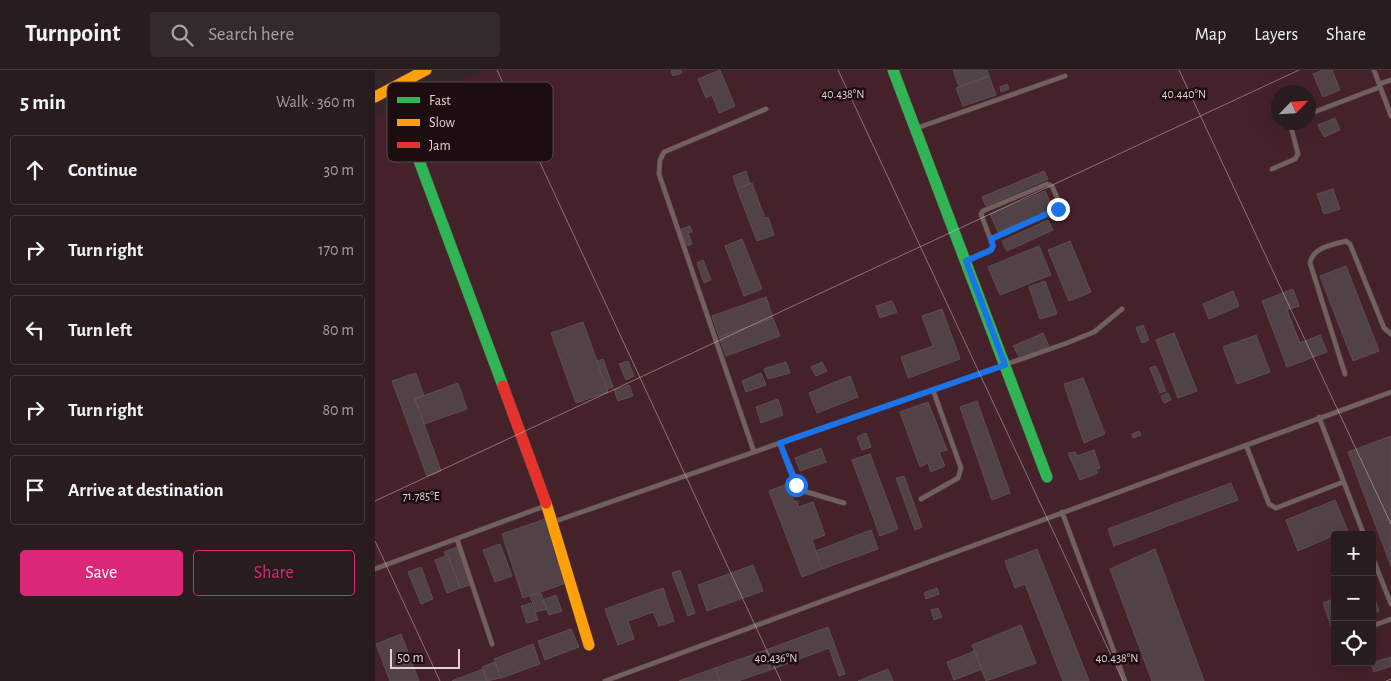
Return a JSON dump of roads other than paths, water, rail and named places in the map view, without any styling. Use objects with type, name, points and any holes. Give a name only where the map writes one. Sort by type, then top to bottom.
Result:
[{"type":"street","points":[[403,82],[426,70]]},
{"type":"street","points":[[893,70],[1047,477]]},
{"type":"street","points":[[375,97],[387,91]]},
{"type":"street","points":[[420,162],[547,505],[589,645]]},
{"type":"lane","points":[[1374,70],[1391,116]]},
{"type":"lane","points":[[916,129],[1065,76]]},
{"type":"lane","points":[[1316,111],[1391,80]]},
{"type":"lane","points":[[754,452],[659,174],[660,160],[664,152],[766,109]]},
{"type":"lane","points":[[1272,169],[1295,159],[1298,154],[1292,130]]},
{"type":"lane","points":[[966,261],[991,250],[993,246],[981,214],[983,211],[1047,184],[1052,186],[1060,204],[1058,209],[991,239]]},
{"type":"lane","points":[[1345,374],[1311,263],[1311,256],[1319,249],[1346,241],[1350,244],[1384,328],[1391,334]]},
{"type":"lane","points":[[552,522],[1005,365],[1094,332],[1122,309]]},
{"type":"lane","points":[[921,499],[958,478],[961,468],[933,390]]},
{"type":"lane","points":[[606,681],[1391,392]]},
{"type":"lane","points":[[1319,417],[1362,531]]},
{"type":"lane","points":[[780,443],[800,490],[844,503]]},
{"type":"lane","points":[[1246,445],[1269,504],[1276,508],[1343,482]]},
{"type":"lane","points":[[375,569],[547,505]]},
{"type":"lane","points":[[1062,512],[1125,681]]},
{"type":"lane","points":[[457,539],[492,644]]},
{"type":"lane","points":[[1376,566],[1391,604]]},
{"type":"lane","points":[[1376,625],[1391,619]]}]
